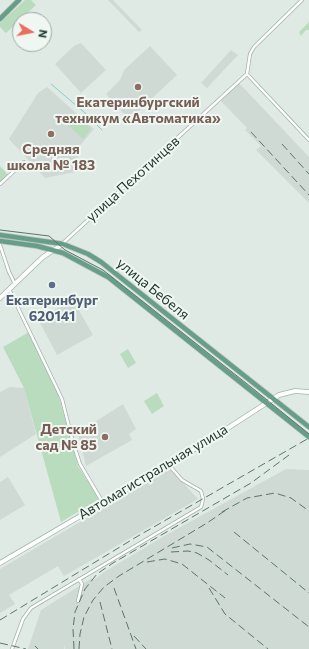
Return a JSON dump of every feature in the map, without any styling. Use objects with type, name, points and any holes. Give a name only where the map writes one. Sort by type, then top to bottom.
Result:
[{"type":"main road","points":[[0,19],[19,0]]},
{"type":"main road","name":"улица Бебеля","points":[[0,235],[62,244],[88,254],[101,262],[309,427]]},
{"type":"main road","name":"улица Бебеля","points":[[0,241],[52,250],[73,257],[108,277],[309,437]]},
{"type":"main road","name":"улица Пехотинцев","points":[[0,298],[52,250],[62,244]]},
{"type":"main road","name":"Автомагистральная улица","points":[[0,563],[168,464],[274,398],[284,393],[295,391],[309,392]]},
{"type":"street","points":[[302,0],[254,47],[250,54],[247,74],[309,140]]},
{"type":"street","name":"улица Пехотинцев","points":[[62,244],[247,74]]},
{"type":"street","points":[[0,184],[24,162]]},
{"type":"street","points":[[0,245],[8,272],[15,284]]},
{"type":"street","points":[[9,289],[62,399],[80,464],[102,503]]},
{"type":"street","points":[[12,649],[21,624],[28,611],[201,507],[203,497],[201,490],[182,480],[168,464]]},
{"type":"street","points":[[78,601],[82,584],[79,579]]},
{"type":"shaded area","points":[[108,0],[113,0],[142,30],[139,32]]},
{"type":"shaded area","points":[[81,43],[106,70],[81,93],[55,64],[74,46]]},
{"type":"shaded area","name":"Екатеринбургский техникум «Автоматика»","points":[[150,46],[177,75],[133,116],[125,115],[106,94],[120,80],[124,70]]},
{"type":"shaded area","points":[[231,50],[238,55],[207,88],[201,83]]},
{"type":"shaded area","points":[[239,83],[309,157],[309,203],[256,150],[261,146],[245,130],[247,128],[221,101]]},
{"type":"shaded area","name":"Средняя школа № 183","points":[[47,87],[94,129],[77,149],[80,171],[45,178],[9,139],[38,93]]},
{"type":"shaded area","points":[[73,300],[93,335],[57,355],[38,319]]},
{"type":"shaded area","points":[[10,387],[24,388],[36,434],[0,457],[0,392]]},
{"type":"shaded area","name":"Детский сад № 85","points":[[123,404],[136,429],[129,434],[132,440],[86,466],[78,433]]},
{"type":"shaded area","points":[[170,469],[198,499],[64,576],[58,566],[9,595],[15,604],[0,613],[0,569]]},
{"type":"shaded area","points":[[286,469],[309,470],[309,649],[65,649],[64,645],[64,649],[28,649],[41,610],[92,578],[94,580],[104,572],[166,535]]},
{"type":"shaded area","points":[[8,477],[25,505],[0,520],[0,482]]},
{"type":"green space","points":[[25,0],[31,0],[36,5],[28,12],[12,12],[12,27],[6,33],[0,27],[0,23]]},
{"type":"green space","points":[[309,22],[309,30],[306,30],[301,36],[299,32]]},
{"type":"green space","points":[[75,114],[91,129],[83,139],[67,124]]},
{"type":"green space","points":[[0,166],[8,175],[0,183]]},
{"type":"green space","points":[[29,332],[57,390],[78,466],[99,499],[61,522],[24,388],[3,347]]},
{"type":"green space","points":[[128,349],[136,363],[128,368],[120,354]]},
{"type":"green space","points":[[157,393],[164,406],[152,414],[144,401]]},
{"type":"waterway","points":[[51,84],[84,112],[102,130]]},
{"type":"tram line","points":[[0,230],[49,236],[65,250],[103,270],[309,434]]},
{"type":"railway","points":[[251,132],[309,195]]},
{"type":"railway","points":[[282,144],[309,174]]},
{"type":"railway","points":[[0,620],[138,536],[309,438]]},
{"type":"railway","points":[[74,649],[73,629],[75,612],[85,589],[97,574],[113,563],[251,483],[289,455]]},
{"type":"railway","points":[[222,512],[247,498],[275,493],[291,498],[309,511]]},
{"type":"railway","points":[[79,649],[80,634],[84,617],[93,600],[104,587],[119,576],[226,510]]},
{"type":"railway","points":[[234,532],[309,593]]},
{"type":"railway","points":[[172,548],[190,544],[207,547],[309,627]]},
{"type":"railway","points":[[171,552],[188,551],[197,553],[209,560],[228,575]]},
{"type":"railway","points":[[147,562],[165,559],[182,564],[225,598]]},
{"type":"railway","points":[[114,588],[136,649]]},
{"type":"railway","points":[[209,588],[225,614],[268,649]]},
{"type":"railway","points":[[100,602],[112,649]]},
{"type":"railway","points":[[134,636],[146,649]]},
{"type":"railway","points":[[0,643],[26,649]]},
{"type":"railway","points":[[35,646],[38,649]]},
{"type":"place","name":"Екатеринбургский техникум «Автоматика»","points":[[138,87]]},
{"type":"place","name":"Средняя школа № 183","points":[[51,134]]},
{"type":"place","name":"Екатеринбург 620141","points":[[52,285]]},
{"type":"place","name":"Детский сад № 85","points":[[105,437]]}]
